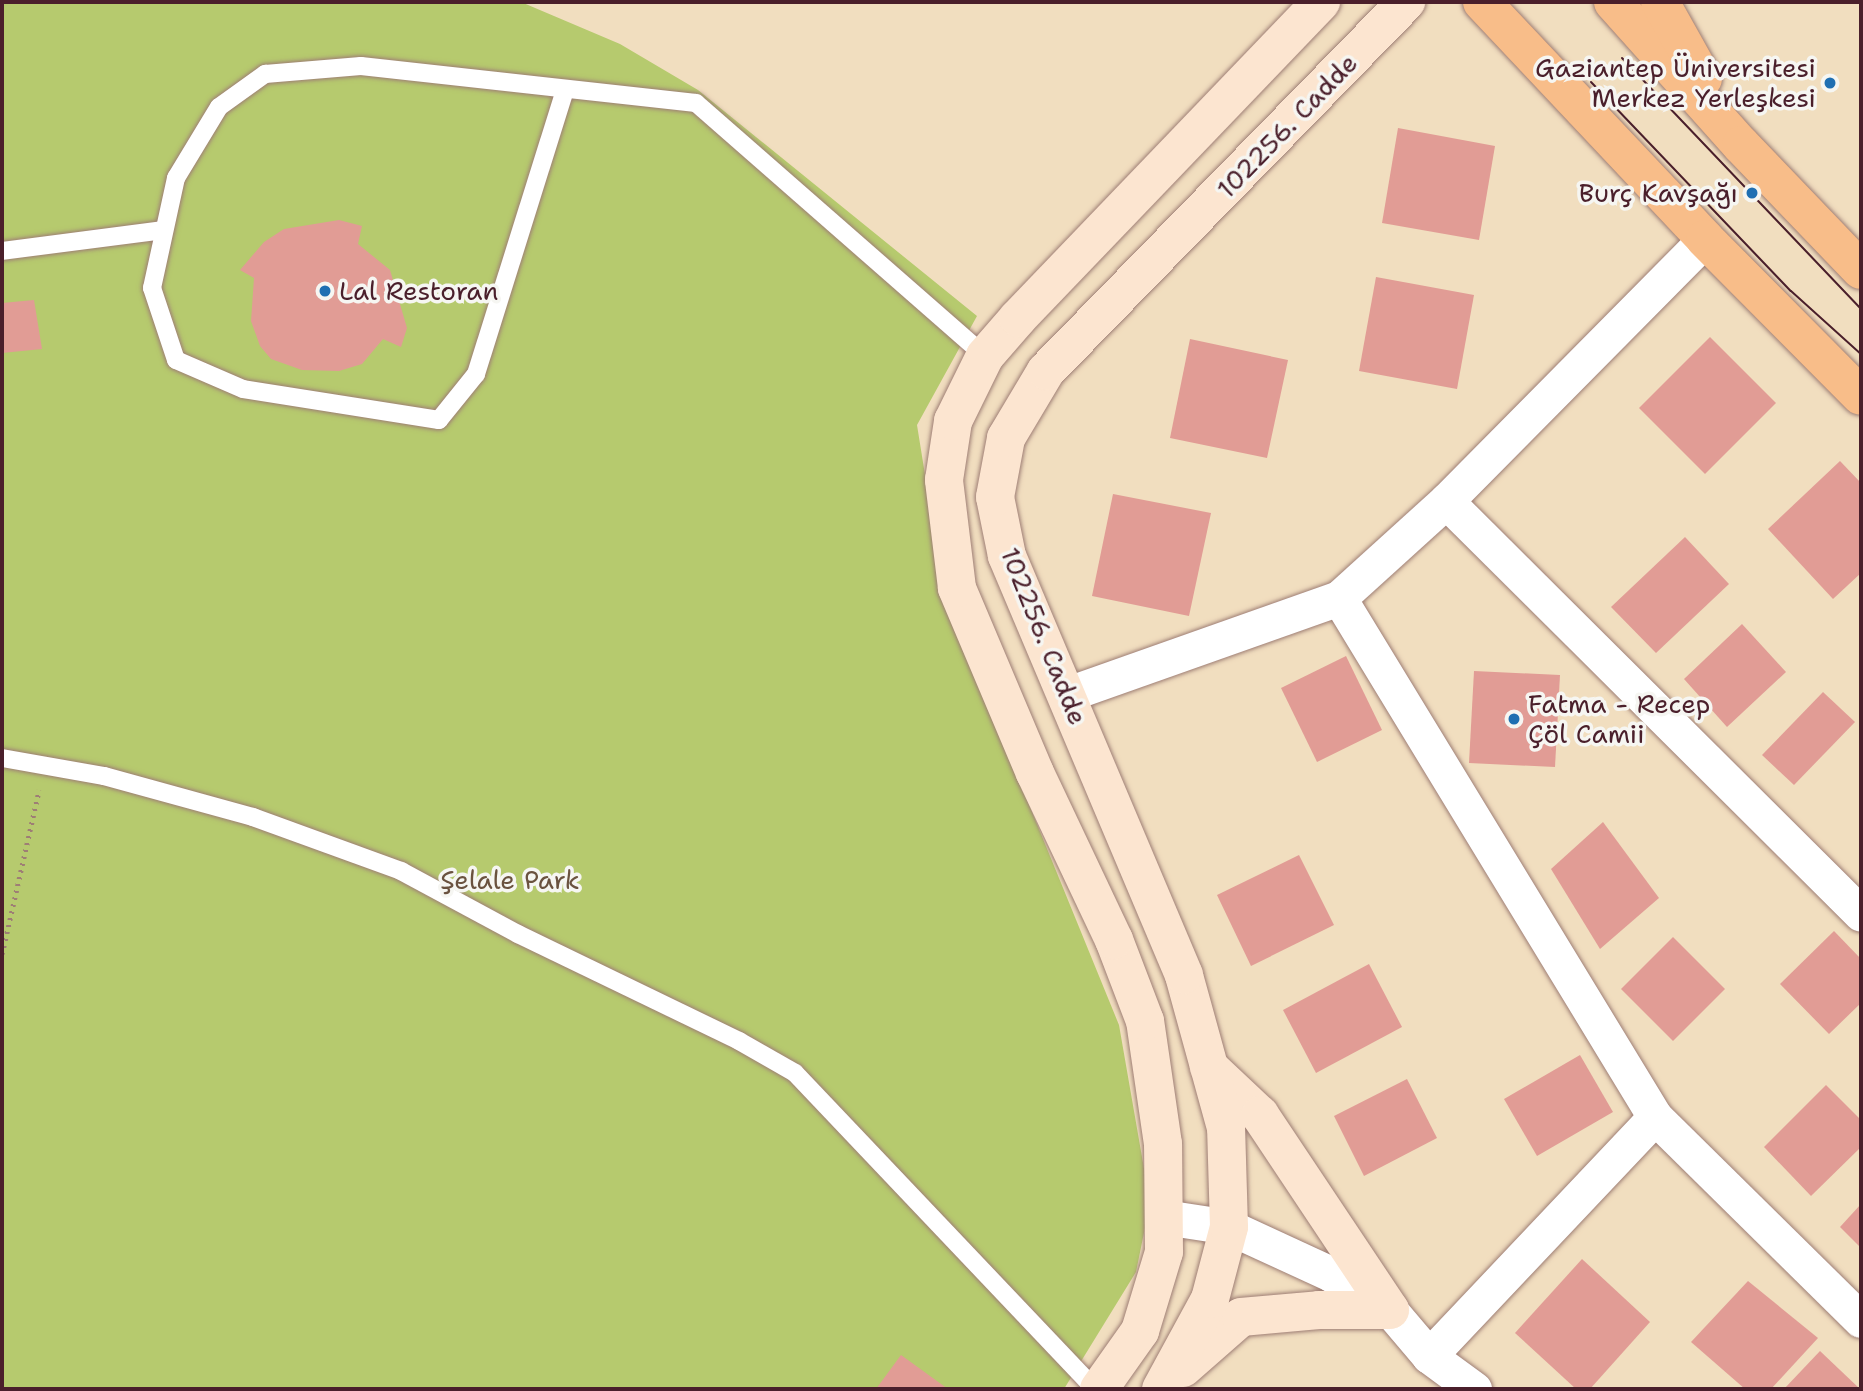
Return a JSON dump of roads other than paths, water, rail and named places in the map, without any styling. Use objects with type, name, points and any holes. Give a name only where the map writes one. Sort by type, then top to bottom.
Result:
[{"type":"main road","points":[[1482,2],[1705,239],[1861,396]]},
{"type":"main road","points":[[1613,2],[1741,145],[1861,270]]},
{"type":"main road","points":[[1660,2],[1741,145]]},
{"type":"street","points":[[1097,1389],[1140,1331],[1164,1252],[1163,1144],[1145,1021],[1114,940],[1035,773],[957,588],[944,480],[953,421],[985,356],[1321,2]]},
{"type":"street","name":"102256. Cadde","points":[[1162,1388],[1210,1299],[1229,1227],[1226,1128],[1184,975],[1068,694],[1007,556],[995,497],[1006,438],[1046,371],[1406,2]]},
{"type":"street","points":[[1068,694],[1339,598],[1446,501],[1705,239]]},
{"type":"street","points":[[1446,501],[1861,914]]},
{"type":"street","points":[[1339,598],[1655,1117],[1861,1320]]},
{"type":"street","points":[[1209,1067],[1260,1115],[1390,1310],[1429,1356],[1474,1389]]},
{"type":"street","points":[[1429,1356],[1655,1117]]},
{"type":"street","points":[[1164,1217],[1229,1227],[1331,1274],[1390,1310]]},
{"type":"street","points":[[1162,1388],[1241,1317],[1320,1310],[1390,1310]]},
{"type":"lane","points":[[565,90],[477,374],[439,420],[243,389],[176,360],[152,288],[176,178],[219,107],[265,74],[361,66],[695,103],[985,356]]},
{"type":"lane","points":[[2,251],[163,230]]},
{"type":"lane","points":[[2,758],[44,765],[253,817],[401,871],[795,1073],[1097,1389]]},
{"type":"tram line","points":[[1622,58],[1861,309]]},
{"type":"tram line","points":[[1591,82],[1791,291],[1861,354]]},
{"type":"place","name":"Gaziantep Üniversitesi Merkez Yerleşkesi","points":[[1830,83]]},
{"type":"place","name":"Burç Kavşağı","points":[[1752,193]]},
{"type":"place","name":"Lal Restoran","points":[[325,291]]},
{"type":"place","name":"Fatma - Recep Çöl Camii","points":[[1514,719]]},
{"type":"park label","name":"Şelale Park","points":[[510,880]]}]
